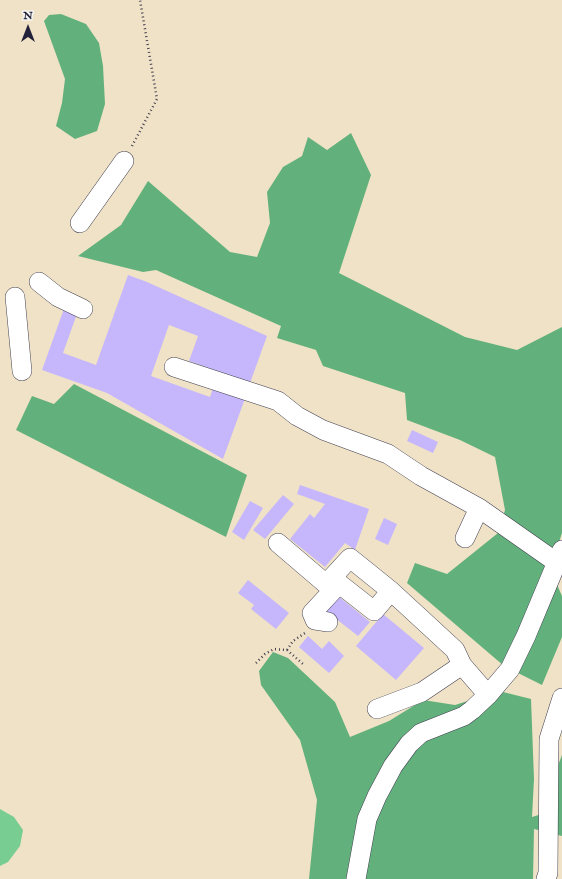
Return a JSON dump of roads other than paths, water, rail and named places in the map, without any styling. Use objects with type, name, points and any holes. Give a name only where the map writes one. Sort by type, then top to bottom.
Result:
[{"type":"street","points":[[80,223],[124,161]]},
{"type":"street","points":[[38,282],[58,297],[83,309]]},
{"type":"street","points":[[15,297],[22,371]]},
{"type":"street","points":[[174,367],[278,401],[297,416],[323,430],[388,454],[421,476],[479,508],[559,556],[540,603],[510,669],[488,695],[464,716],[421,733],[409,744],[383,784],[367,819],[356,879]]},
{"type":"street","points":[[465,538],[479,508]]},
{"type":"street","points":[[278,543],[326,584],[335,581]]},
{"type":"street","points":[[321,621],[312,613],[350,558],[392,591],[456,650],[462,665],[488,695]]},
{"type":"street","points":[[335,581],[374,612],[392,591]]},
{"type":"street","points":[[377,709],[422,692],[462,665]]},
{"type":"street","points":[[546,879],[548,873],[549,739],[562,698]]}]
